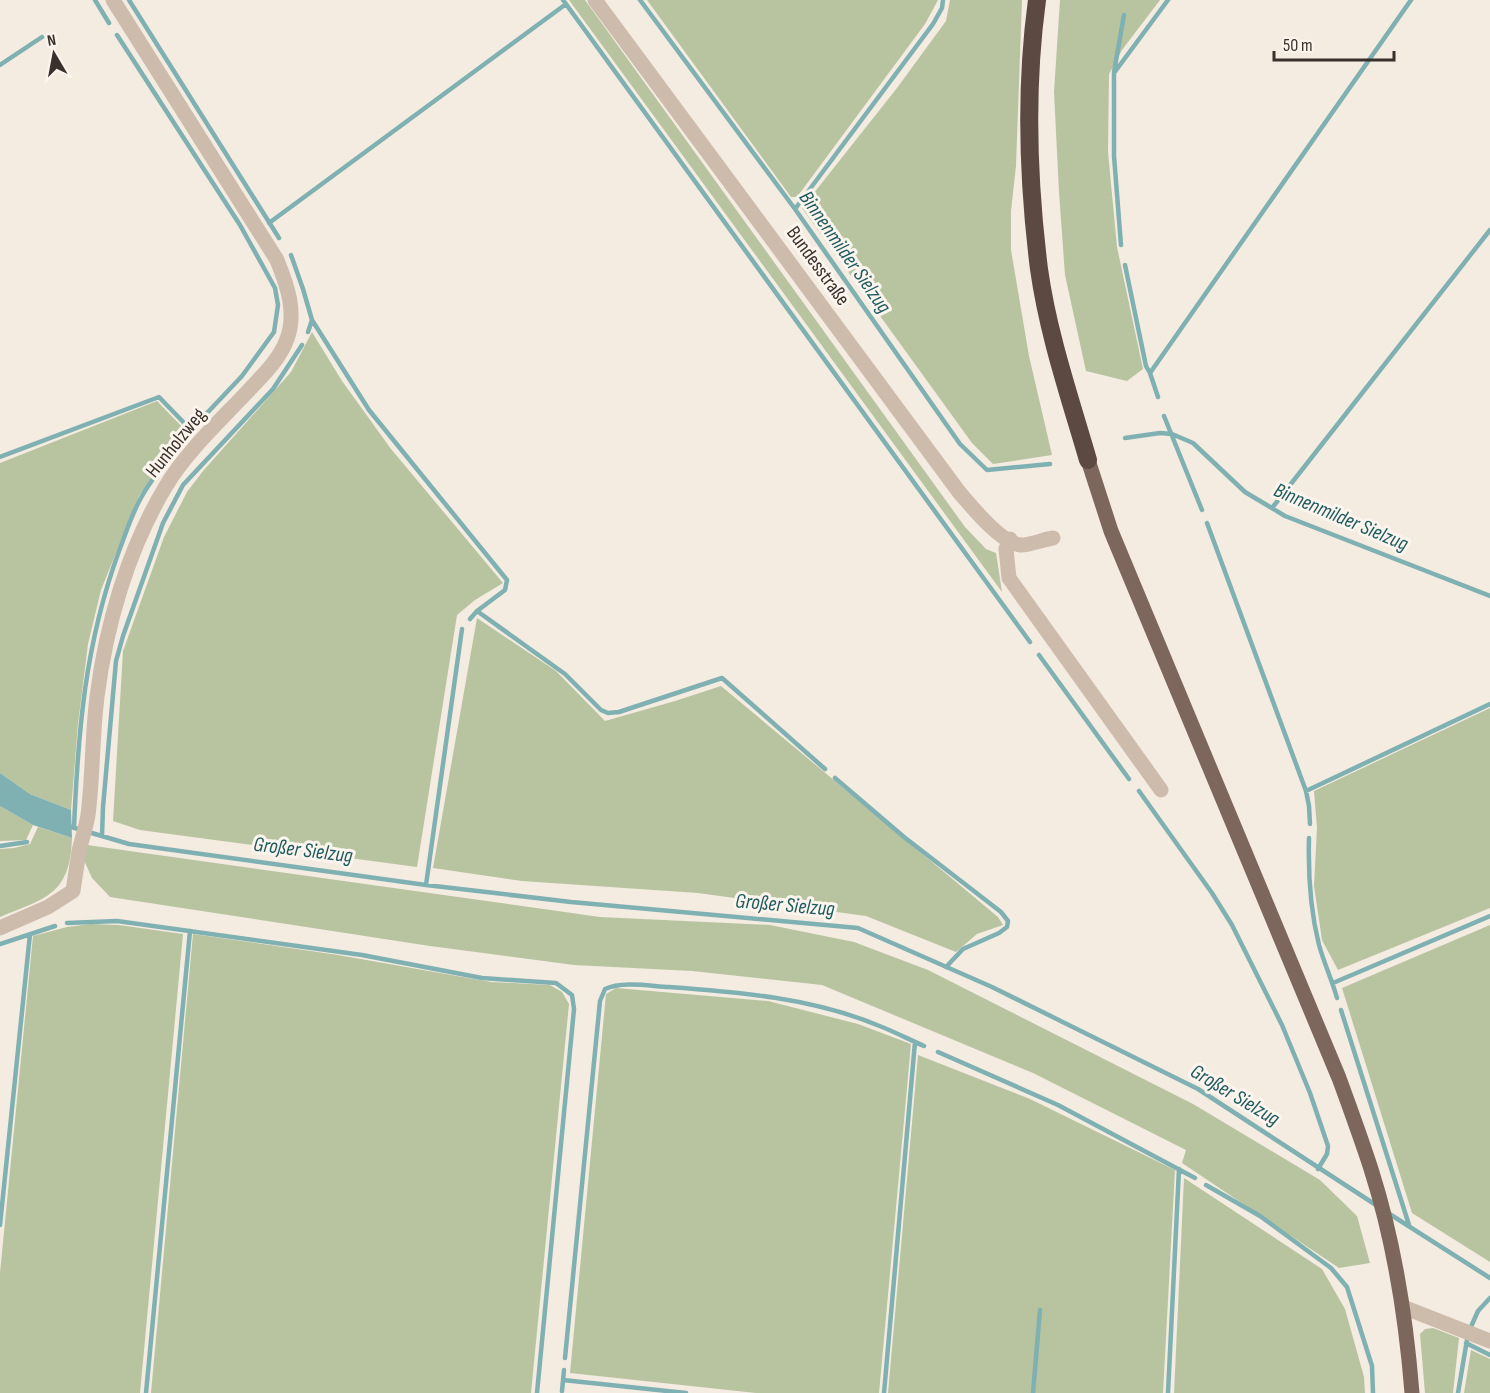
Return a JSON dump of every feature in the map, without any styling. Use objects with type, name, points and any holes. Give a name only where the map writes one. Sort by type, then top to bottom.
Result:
[{"type":"highway","points":[[1037,0],[1033,30],[1030,120],[1032,186],[1040,271],[1056,349],[1088,460]]},
{"type":"main road","points":[[1088,460],[1111,531],[1340,1078],[1372,1170],[1403,1307],[1412,1393]]},
{"type":"street","name":"Hunholzweg","points":[[0,928],[48,907],[73,891],[88,817],[97,699],[103,654],[133,556],[151,513],[168,483],[191,453],[271,366],[287,339],[291,319],[288,285],[277,260],[113,0]]},
{"type":"street","name":"Bundesstraße","points":[[595,0],[959,492],[984,520],[1015,542]]},
{"type":"street","points":[[1053,537],[1015,542],[1006,549],[1009,578],[1161,790]]},
{"type":"street","points":[[1403,1307],[1490,1341]]},
{"type":"green space","points":[[569,0],[585,0],[965,527],[986,549],[996,553],[1002,592]]},
{"type":"green space","points":[[647,0],[938,0],[925,24],[797,197],[791,197]]},
{"type":"green space","points":[[950,0],[1022,0],[1011,250],[1029,356],[1052,455],[993,464],[972,443],[802,208],[897,88],[946,21]]},
{"type":"green space","points":[[1060,0],[1160,0],[1122,50],[1109,74],[1108,152],[1117,247],[1143,369],[1127,381],[1086,371],[1065,275],[1054,92]]},
{"type":"green space","points":[[312,332],[342,381],[391,449],[503,583],[475,600],[457,615],[417,867],[140,830],[113,821],[123,651],[164,537],[187,492],[291,372]]},
{"type":"green space","points":[[157,401],[186,431],[139,496],[101,590],[88,644],[71,810],[30,794],[0,773],[0,463]]},
{"type":"green space","points":[[477,618],[556,671],[605,721],[721,686],[998,917],[1003,925],[977,934],[956,952],[866,916],[698,893],[522,881],[433,868]]},
{"type":"green space","points":[[1490,708],[1490,908],[1338,970],[1322,940],[1314,886],[1317,828],[1314,791]]},
{"type":"green space","points":[[0,806],[33,825],[26,840],[0,841]]},
{"type":"green space","points":[[38,827],[72,838],[66,872],[52,892],[42,899],[0,917],[0,849],[30,844]]},
{"type":"green space","points":[[87,845],[600,917],[770,925],[854,942],[928,970],[1193,1104],[1320,1180],[1357,1216],[1370,1263],[1339,1268],[1182,1163],[1186,1150],[1033,1073],[822,985],[692,971],[574,965],[430,946],[110,897],[92,878],[83,858]]},
{"type":"green space","points":[[91,924],[119,925],[183,934],[140,1393],[0,1393],[0,1273],[33,936],[67,927]]},
{"type":"green space","points":[[1490,925],[1490,1262],[1412,1213],[1342,988]]},
{"type":"green space","points":[[193,934],[338,955],[491,982],[550,985],[562,992],[569,1004],[531,1393],[151,1393]]},
{"type":"green space","points":[[616,988],[768,1001],[858,1024],[911,1044],[879,1393],[756,1393],[570,1373],[606,994]]},
{"type":"green space","points":[[918,1055],[1030,1099],[1175,1170],[1163,1393],[888,1393]]},
{"type":"green space","points":[[1184,1178],[1322,1269],[1345,1309],[1364,1377],[1365,1393],[1174,1393]]},
{"type":"green space","points":[[1433,1328],[1459,1338],[1453,1393],[1425,1393],[1420,1334],[1425,1329]]},
{"type":"green space","points":[[1471,1350],[1490,1359],[1490,1393],[1464,1393]]},
{"type":"water","points":[[0,773],[30,794],[71,810],[72,838],[33,825],[0,806]]},
{"type":"waterway","points":[[95,0],[109,23]]},
{"type":"waterway","points":[[129,0],[279,238]]},
{"type":"waterway","points":[[563,0],[1030,642]]},
{"type":"waterway","name":"Binnenmilder Sielzug","points":[[640,0],[795,209],[960,444],[987,470],[1050,464]]},
{"type":"waterway","points":[[795,209],[933,24],[942,8],[943,0]]},
{"type":"waterway","points":[[1121,245],[1114,156],[1114,73],[1168,0]]},
{"type":"waterway","points":[[1150,373],[1411,0]]},
{"type":"waterway","points":[[269,223],[566,4]]},
{"type":"waterway","points":[[1114,72],[1124,15]]},
{"type":"waterway","points":[[117,35],[240,225],[275,288],[278,305],[274,332],[242,376],[191,430]]},
{"type":"waterway","points":[[0,65],[42,37]]},
{"type":"waterway","points":[[1272,508],[1490,230]]},
{"type":"waterway","points":[[291,255],[312,320],[369,410],[507,580],[505,590],[470,619]]},
{"type":"waterway","points":[[1125,265],[1146,366],[1158,397]]},
{"type":"waterway","points":[[308,332],[312,320]]},
{"type":"waterway","points":[[102,836],[116,661],[163,523],[183,485],[273,389],[302,345]]},
{"type":"waterway","points":[[0,457],[159,397],[191,430],[147,487],[138,503],[107,586],[85,688],[74,828]]},
{"type":"waterway","points":[[1164,416],[1202,510]]},
{"type":"waterway","name":"Binnenmilder Sielzug","points":[[1125,438],[1160,433],[1172,434],[1193,443],[1245,492],[1285,516],[1490,596]]},
{"type":"waterway","points":[[1207,523],[1306,791],[1310,824]]},
{"type":"waterway","points":[[477,611],[565,674],[601,710],[608,713],[619,712],[722,678],[825,769]]},
{"type":"waterway","points":[[426,885],[462,629]]},
{"type":"waterway","points":[[1039,655],[1129,779]]},
{"type":"waterway","points":[[1306,791],[1490,704]]},
{"type":"waterway","points":[[835,778],[904,837],[1001,912],[1008,921],[1007,927],[999,933],[963,949],[946,967]]},
{"type":"waterway","points":[[1139,791],[1212,893],[1232,925],[1282,1025],[1310,1093],[1328,1146],[1327,1154],[1318,1169]]},
{"type":"waterway","name":"Großer Sielzug","points":[[68,826],[129,844],[426,885],[571,902],[858,928],[992,987],[1198,1089],[1379,1207]]},
{"type":"waterway","points":[[1309,838],[1309,878],[1314,918],[1319,945],[1337,998]]},
{"type":"waterway","points":[[0,846],[27,842]]},
{"type":"waterway","points":[[1333,983],[1490,916]]},
{"type":"waterway","points":[[67,923],[117,921],[362,955],[482,978],[556,983],[572,995],[574,1009],[537,1393]]},
{"type":"waterway","points":[[0,944],[55,926]]},
{"type":"waterway","points":[[146,1393],[190,931]]},
{"type":"waterway","points":[[0,1225],[30,934]]},
{"type":"waterway","points":[[565,1358],[600,1001],[605,989],[620,985],[645,985],[722,991],[801,1002],[827,1008],[883,1027],[924,1046]]},
{"type":"waterway","points":[[1341,1010],[1409,1225]]},
{"type":"waterway","points":[[884,1393],[915,1042]]},
{"type":"waterway","points":[[938,1052],[1058,1105],[1195,1178]]},
{"type":"waterway","points":[[1168,1393],[1179,1169]]},
{"type":"waterway","points":[[1206,1185],[1260,1216],[1331,1268],[1347,1287],[1372,1366],[1373,1393]]},
{"type":"waterway","name":"Großer Sielzug","points":[[1388,1213],[1490,1278]]},
{"type":"waterway","points":[[1470,1329],[1478,1311],[1490,1298]]},
{"type":"waterway","points":[[1033,1393],[1040,1310]]},
{"type":"waterway","points":[[1458,1393],[1467,1340]]},
{"type":"waterway","points":[[1466,1343],[1490,1355]]},
{"type":"waterway","points":[[562,1391],[564,1370]]},
{"type":"waterway","points":[[563,1380],[686,1393]]}]
